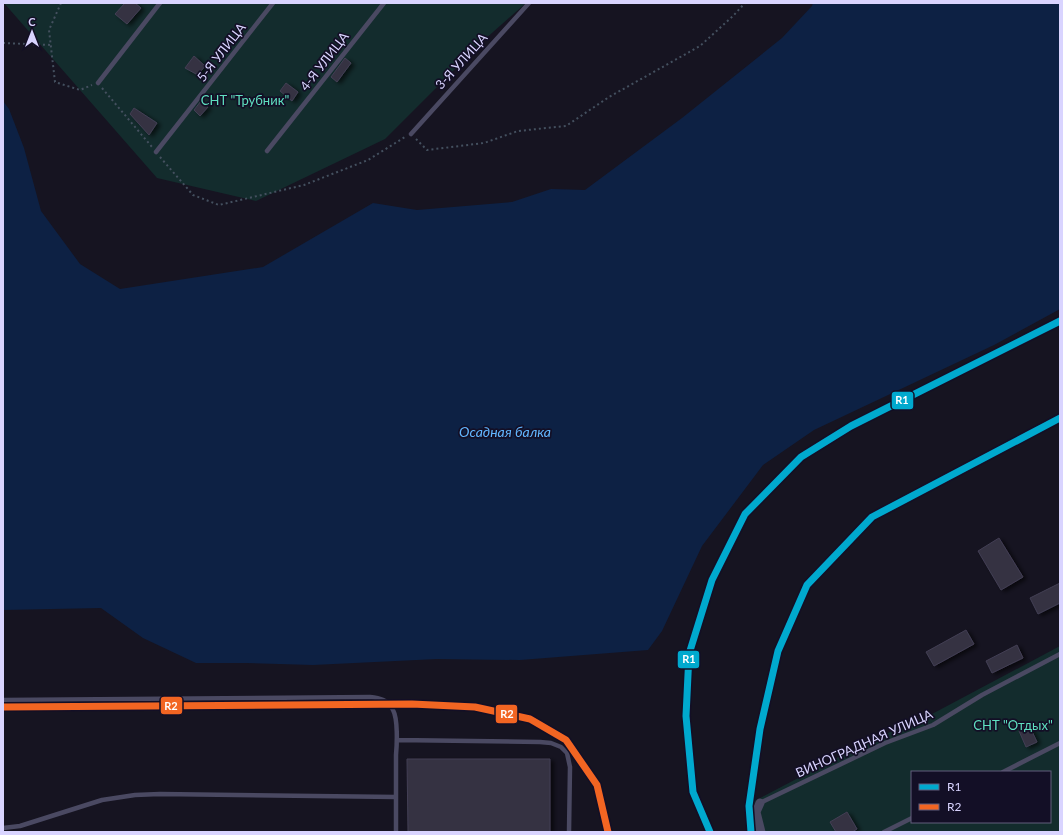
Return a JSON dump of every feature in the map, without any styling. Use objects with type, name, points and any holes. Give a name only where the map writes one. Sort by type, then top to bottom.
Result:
[{"type":"street","points":[[760,803],[756,812],[761,832]]},
{"type":"lane","points":[[98,83],[160,3]]},
{"type":"lane","name":"5-Я УЛИЦА","points":[[156,152],[273,3]]},
{"type":"lane","name":"4-Я УЛИЦА","points":[[267,151],[384,3]]},
{"type":"lane","name":"3-Я УЛИЦА","points":[[410,134],[529,3]]},
{"type":"lane","name":"ВИНОГРАДНАЯ УЛИЦА","points":[[760,803],[885,743],[933,725],[982,695],[1060,654]]},
{"type":"lane","points":[[3,700],[370,697],[381,699],[389,704],[393,709],[395,716],[397,740],[396,832]]},
{"type":"lane","points":[[397,740],[540,742],[551,743],[561,747],[567,753],[570,767],[569,832]]},
{"type":"lane","points":[[1005,771],[1060,743]]},
{"type":"lane","points":[[3,828],[20,826],[102,800],[135,795],[396,797]]},
{"type":"lane","points":[[884,832],[911,818]]},
{"type":"path","points":[[61,3],[49,30],[55,82],[80,90],[98,83],[192,195],[219,205],[304,185],[368,160],[410,134],[427,150],[484,143],[518,131],[566,126],[609,97],[700,46],[745,3]]},
{"type":"path","points":[[3,43],[51,45]]},
{"type":"green space","name":"СНТ \"Трубник\"","points":[[4,3],[526,3],[484,40],[385,139],[256,201],[157,178]]},
{"type":"green space","name":"СНТ \"Отдых\"","points":[[1060,646],[1060,832],[752,832],[745,806],[867,742],[932,714]]},
{"type":"water","name":"Осадная балка","points":[[813,3],[1060,3],[1060,309],[994,345],[814,430],[763,465],[702,546],[662,631],[648,650],[520,660],[437,659],[313,665],[196,663],[143,638],[101,608],[3,610],[3,101],[9,109],[24,148],[41,211],[80,264],[120,289],[263,267],[373,203],[417,210],[512,202],[551,189],[585,190],[682,118],[782,38],[812,6]]},
{"type":"building","points":[[125,3],[135,3],[141,8],[127,24],[115,14]]},
{"type":"building","points":[[194,56],[205,66],[198,75],[185,68]]},
{"type":"building","points":[[345,58],[351,63],[337,82],[331,77]]},
{"type":"building","points":[[286,83],[298,92],[292,101],[280,91]]},
{"type":"building","points":[[201,101],[208,107],[200,116],[194,110]]},
{"type":"building","points":[[134,108],[157,123],[149,135],[130,114]]},
{"type":"building","points":[[999,538],[1023,577],[1001,590],[978,551]]},
{"type":"building","points":[[1060,583],[1060,603],[1038,614],[1030,598]]},
{"type":"building","points":[[966,630],[974,644],[934,666],[926,652]]},
{"type":"building","points":[[1017,645],[1023,658],[992,673],[986,661]]},
{"type":"building","points":[[1028,723],[1037,742],[1026,747],[1019,731]]},
{"type":"building","points":[[407,759],[550,759],[550,832],[408,832]]},
{"type":"building","points":[[847,812],[857,829],[852,832],[836,832],[830,822]]},
{"type":"transit line","name":"R1","points":[[710,832],[693,792],[686,716],[689,654],[712,580],[745,514],[801,457],[851,426],[1060,321]]},
{"type":"transit line","name":"R1","points":[[751,832],[749,806],[760,729],[778,651],[807,585],[872,517],[1060,418]]},
{"type":"transit line","name":"R2","points":[[3,707],[412,704],[475,707],[530,719],[566,740],[597,785],[608,832]]}]
